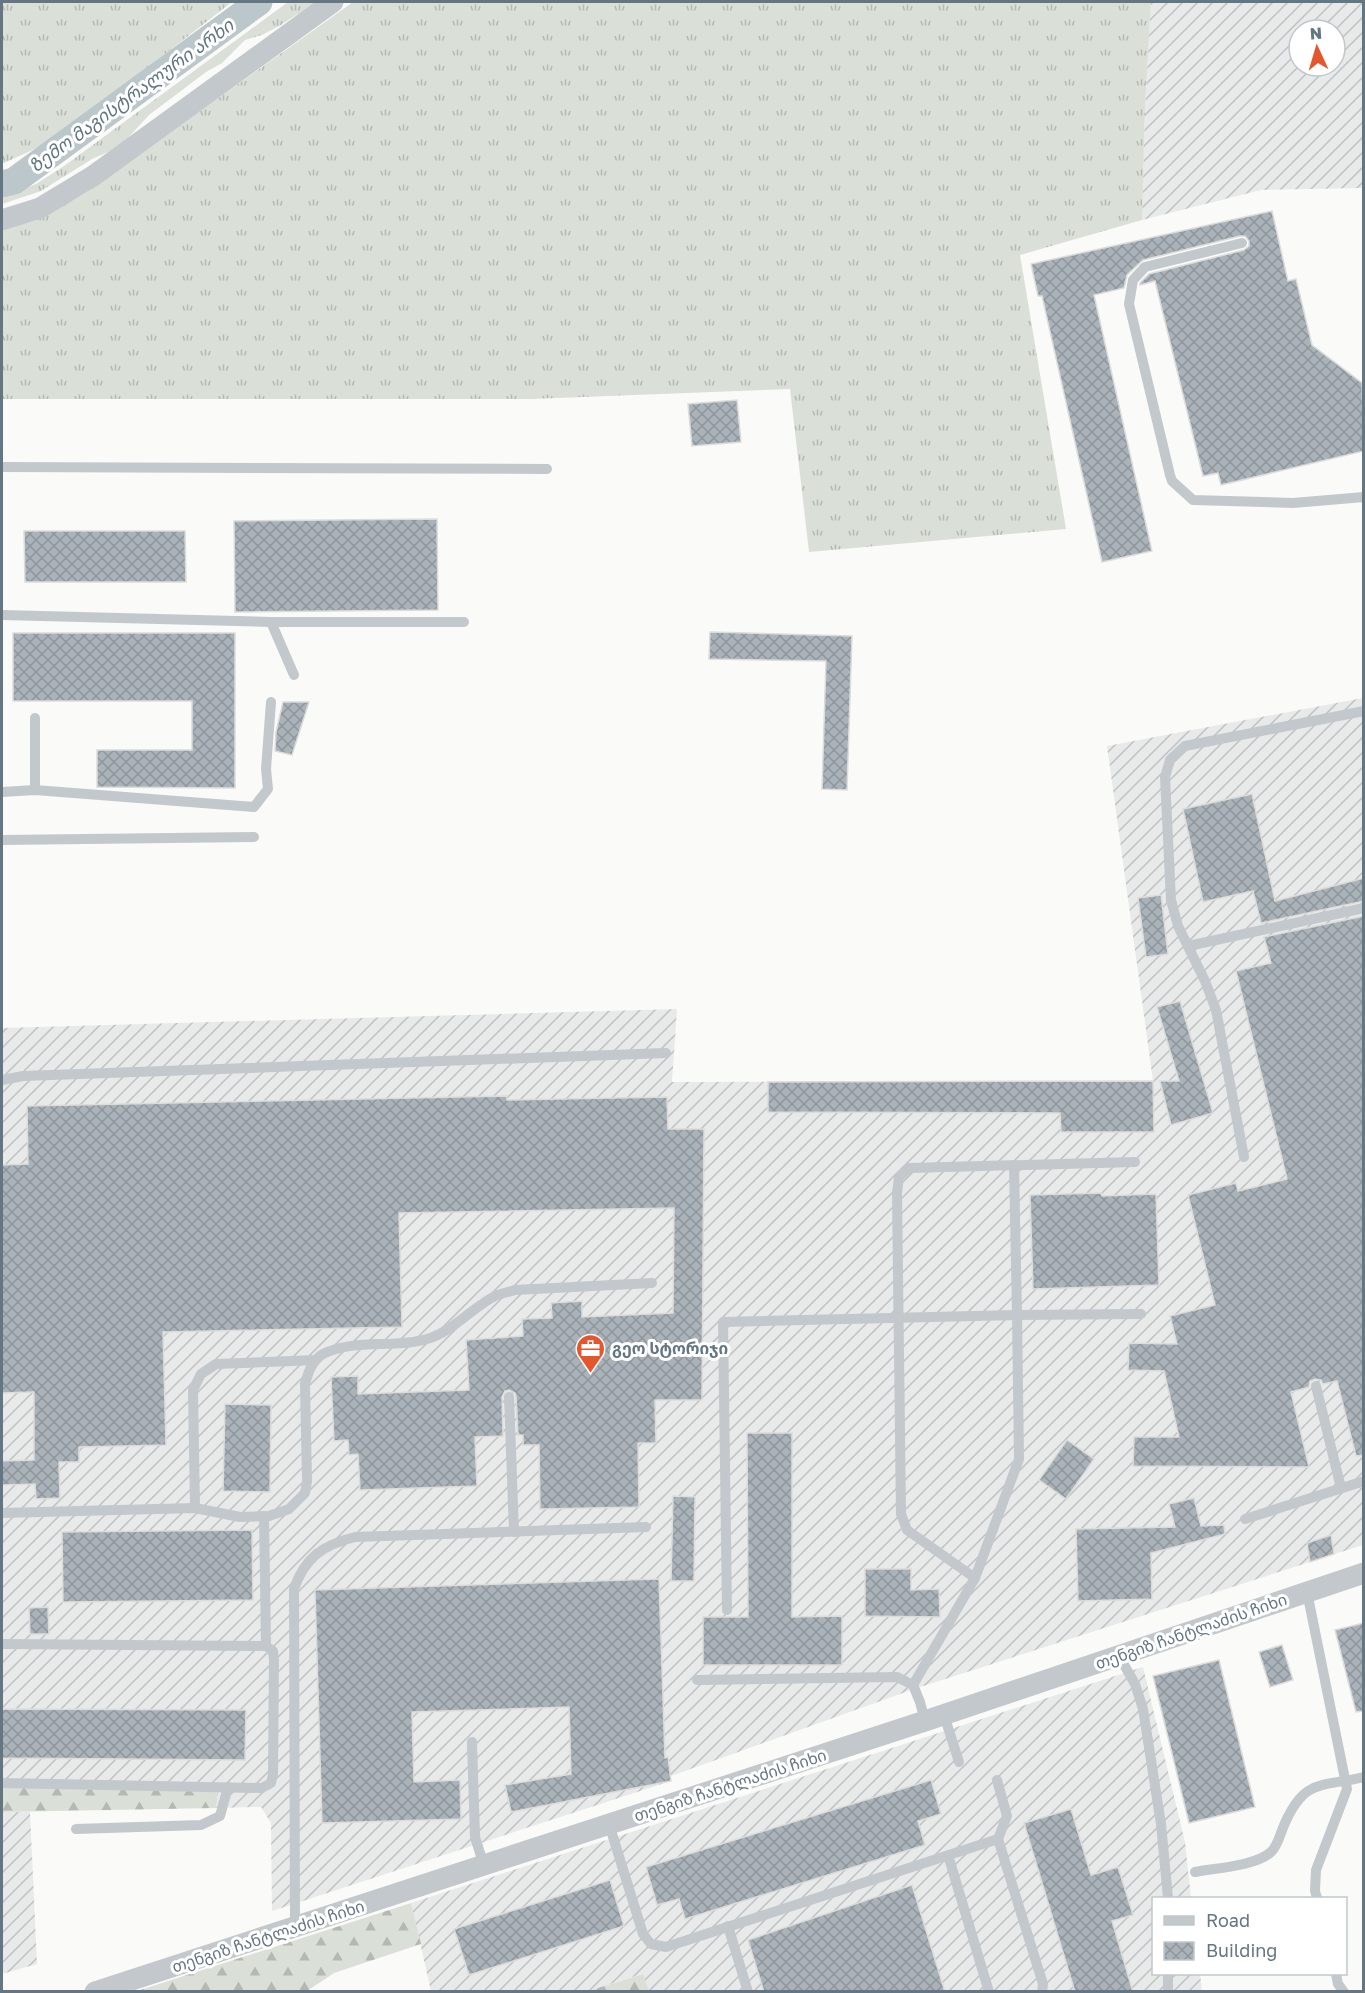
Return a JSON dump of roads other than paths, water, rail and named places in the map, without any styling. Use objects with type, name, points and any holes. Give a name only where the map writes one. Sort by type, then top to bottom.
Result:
[{"type":"street","points":[[2,220],[40,208],[93,176],[333,2]]},
{"type":"street","name":"თენგიზ ჩანტლაძის ჩიხი","points":[[95,1992],[934,1718],[1364,1573]]},
{"type":"lane","points":[[1242,243],[1145,267],[1133,280],[1129,304],[1172,481],[1193,500],[1293,503],[1364,497]]},
{"type":"lane","points":[[2,467],[547,469]]},
{"type":"lane","points":[[2,615],[271,622],[464,621]]},
{"type":"lane","points":[[271,622],[294,675]]},
{"type":"lane","points":[[2,792],[34,790],[254,807],[268,789],[266,769],[271,702]]},
{"type":"lane","points":[[1244,1157],[1216,1010],[1205,981],[1178,926],[1171,900],[1165,777],[1170,760],[1185,746],[1364,711]]},
{"type":"lane","points":[[34,790],[35,718]]},
{"type":"lane","points":[[2,840],[254,837]]},
{"type":"lane","points":[[1188,946],[1364,908]]},
{"type":"lane","points":[[2,1080],[23,1076],[666,1053]]},
{"type":"lane","points":[[975,1578],[908,1530],[901,1514],[897,1192],[899,1177],[909,1168],[1135,1162]]},
{"type":"lane","points":[[913,1685],[975,1578],[1019,1459],[1014,1165]]},
{"type":"lane","points":[[2,1513],[195,1508],[240,1517],[264,1516],[290,1509],[305,1493],[307,1481],[304,1384],[309,1370],[320,1356],[339,1347],[408,1343],[428,1339],[441,1333],[498,1295],[515,1290],[652,1283]]},
{"type":"lane","points":[[727,1610],[723,1322],[1141,1314]]},
{"type":"lane","points":[[195,1508],[193,1390],[201,1374],[216,1364],[316,1360]]},
{"type":"lane","points":[[1317,1386],[1341,1488]]},
{"type":"lane","points":[[508,1397],[514,1532]]},
{"type":"lane","points":[[1245,1519],[1364,1481]]},
{"type":"lane","points":[[264,1516],[266,1646]]},
{"type":"lane","points":[[295,1928],[294,1589],[299,1574],[314,1556],[334,1542],[355,1537],[646,1527]]},
{"type":"lane","points":[[1307,1592],[1347,1789],[1316,1870],[1316,1897]]},
{"type":"lane","points":[[2,1644],[266,1646],[273,1651],[274,1661],[273,1774],[271,1783],[262,1788],[2,1784]]},
{"type":"lane","points":[[1119,1656],[1134,1684],[1143,1709],[1161,1824],[1168,1897]]},
{"type":"lane","points":[[697,1680],[897,1677],[913,1685],[920,1702],[934,1718],[959,1762]]},
{"type":"lane","points":[[472,1742],[476,1837],[484,1866]]},
{"type":"lane","points":[[1195,1872],[1258,1860],[1273,1851],[1293,1805],[1302,1794],[1315,1786],[1364,1777]]},
{"type":"lane","points":[[997,1780],[1007,1816],[998,1839],[1043,1984],[1042,1992]]},
{"type":"lane","points":[[75,1829],[201,1825],[220,1816],[228,1787]]},
{"type":"lane","points":[[609,1824],[643,1934],[651,1944],[666,1947],[998,1839]]},
{"type":"lane","points":[[948,1856],[989,1992]]},
{"type":"lane","points":[[728,1926],[747,1992]]},
{"type":"lane","points":[[1168,1975],[1168,1992]]},
{"type":"lane","points":[[1336,1975],[1338,1984],[1344,1992]]},
{"type":"waterway","name":"ზემო მაგისტრალური არხი","points":[[2,184],[14,181],[259,2]]},
{"type":"place","name":"გეო სტორიჯი","points":[[591,1374]]}]
